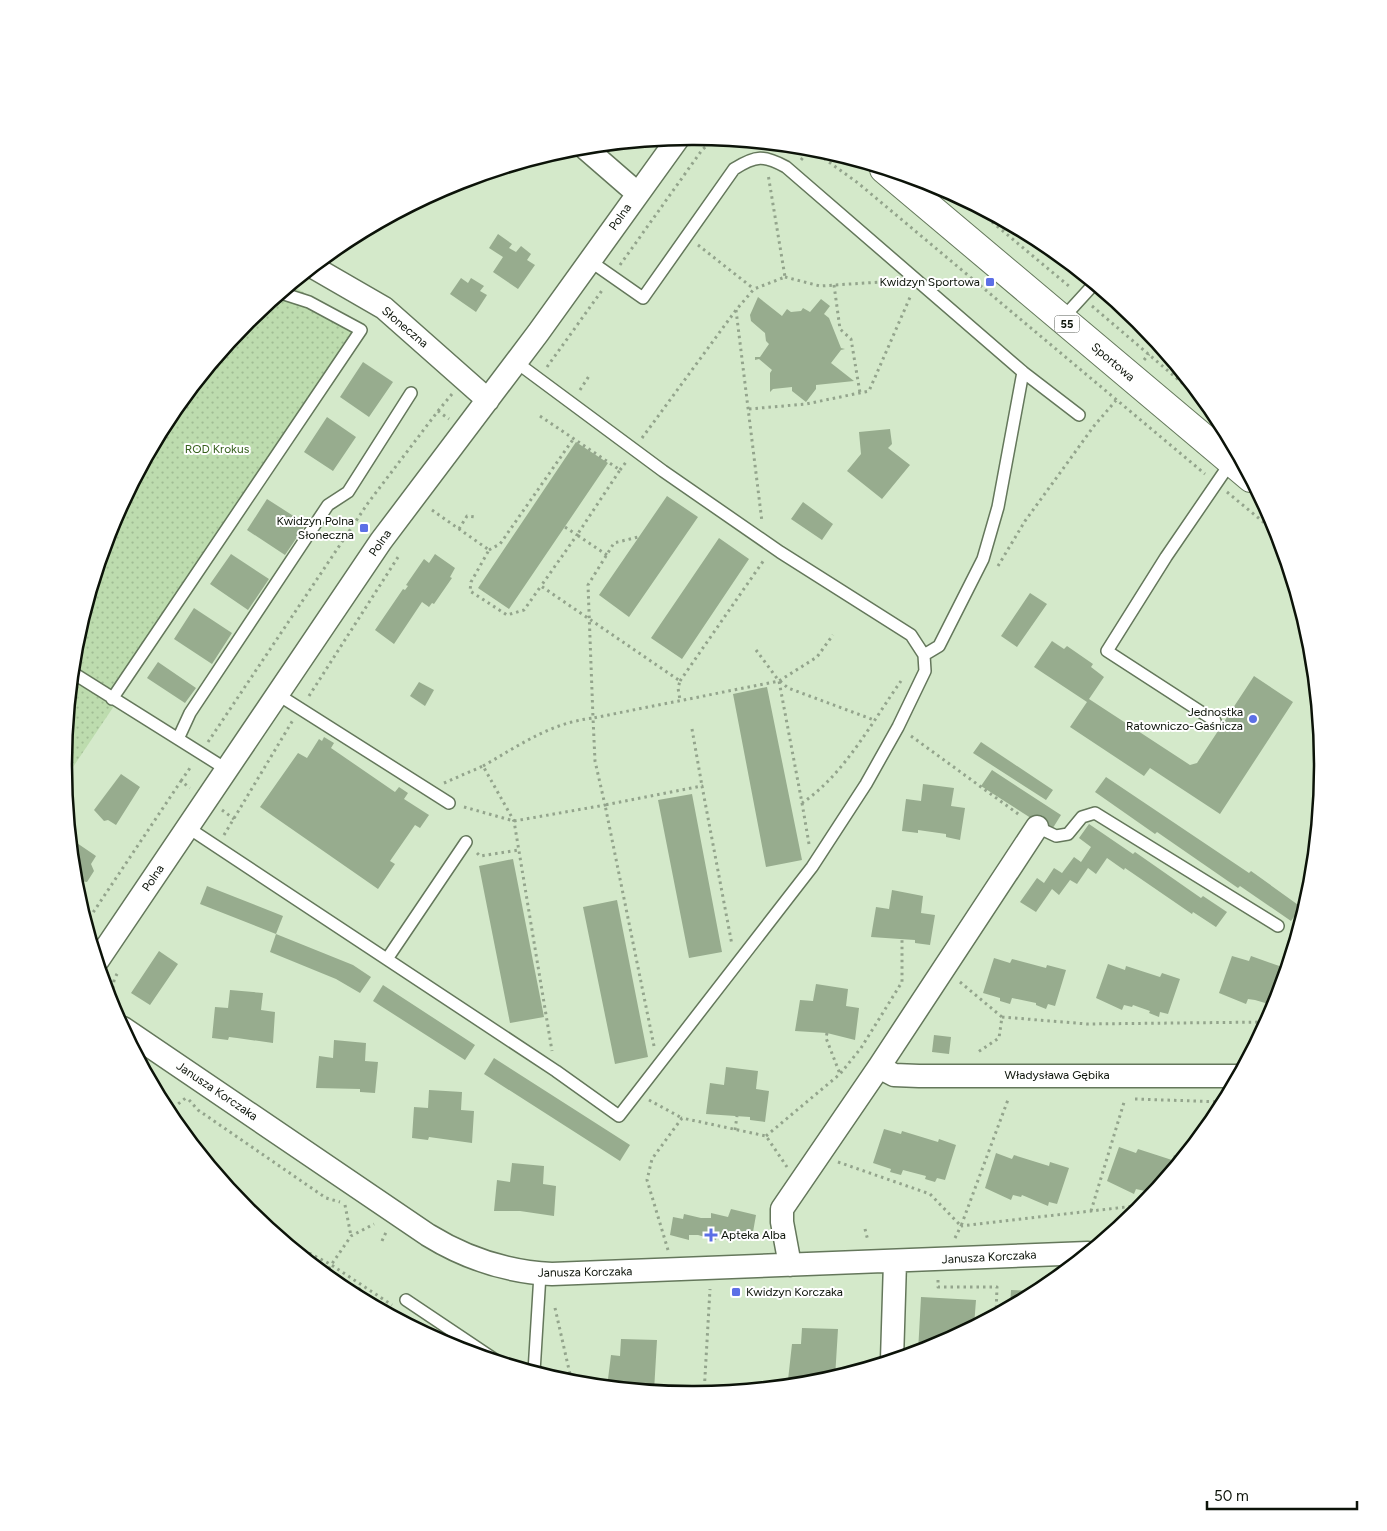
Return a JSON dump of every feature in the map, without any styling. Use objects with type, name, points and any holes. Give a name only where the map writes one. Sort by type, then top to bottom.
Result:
[{"type":"main road","name":"Sportowa","points":[[896,178],[1062,319],[1124,388],[1233,475]]},
{"type":"street","name":"Polna","points":[[102,954],[382,541],[590,261],[630,187],[671,145]]},
{"type":"street","points":[[592,153],[630,187]]},
{"type":"street","name":"Słoneczna","points":[[322,268],[384,308],[488,400]]},
{"type":"street","points":[[790,1264],[782,1222],[782,1209],[879,1067],[1037,827]]},
{"type":"street","name":"Janusza Korczaka","points":[[135,1036],[447,1247],[487,1264],[539,1282],[710,1268],[1077,1253]]},
{"type":"street","name":"Władysława Gębika","points":[[879,1067],[894,1075],[1231,1076]]},
{"type":"street","points":[[892,1354],[895,1262]]},
{"type":"lane","points":[[590,261],[643,298],[734,169],[747,161],[764,157],[786,167],[1023,372],[1079,415]]},
{"type":"lane","points":[[1062,319],[1090,288]]},
{"type":"lane","points":[[112,698],[361,330],[309,302],[288,295]]},
{"type":"lane","points":[[187,827],[556,1071],[620,1116],[657,1064],[812,867],[866,784],[898,727],[925,672],[924,655],[911,635],[764,540],[634,450],[516,362]]},
{"type":"lane","points":[[924,655],[939,646],[983,559],[998,507],[1023,372]]},
{"type":"lane","points":[[178,739],[190,713],[328,506],[348,492],[411,393]]},
{"type":"lane","points":[[1215,721],[1107,651],[1166,557],[1233,475]]},
{"type":"lane","points":[[79,678],[226,769]]},
{"type":"lane","points":[[277,694],[450,803]]},
{"type":"lane","points":[[1037,827],[1056,836],[1068,834],[1082,817],[1095,813],[1278,926]]},
{"type":"lane","points":[[387,959],[466,842]]},
{"type":"lane","points":[[534,1365],[539,1282]]},
{"type":"lane","points":[[406,1300],[476,1347]]},
{"type":"path","points":[[538,379],[702,150],[708,145]]},
{"type":"path","points":[[764,157],[785,277]]},
{"type":"path","points":[[824,158],[858,182],[1124,388],[1233,475],[1257,506]]},
{"type":"path","points":[[686,236],[754,289]]},
{"type":"path","points":[[634,450],[736,310],[754,289],[785,277],[820,286],[918,280],[869,391],[806,404],[749,410]]},
{"type":"path","points":[[834,285],[840,329],[852,338],[860,393]]},
{"type":"path","points":[[736,310],[764,540]]},
{"type":"path","points":[[995,571],[1025,521],[1124,388]]},
{"type":"path","points":[[181,781],[368,503],[438,411],[464,430]]},
{"type":"path","points":[[540,416],[574,438],[620,470],[524,610],[507,615],[470,591],[471,582],[489,550],[500,544],[574,438]]},
{"type":"path","points":[[626,461],[634,466]]},
{"type":"path","points":[[426,518],[437,503]]},
{"type":"path","points":[[432,510],[489,550]]},
{"type":"path","points":[[459,529],[467,516],[474,517]]},
{"type":"path","points":[[565,527],[607,555]]},
{"type":"path","points":[[638,537],[614,543],[588,585],[589,618],[595,760],[657,1064]]},
{"type":"path","points":[[213,844],[225,834],[300,709],[357,624],[404,548]]},
{"type":"path","points":[[680,700],[678,688],[680,681],[764,560],[761,552]]},
{"type":"path","points":[[541,586],[680,681]]},
{"type":"path","points":[[426,788],[483,766],[544,731],[570,720],[593,718],[779,681],[817,657],[833,635]]},
{"type":"path","points":[[756,650],[779,681],[788,688],[874,720]]},
{"type":"path","points":[[802,803],[819,792],[835,774],[914,662],[924,655]]},
{"type":"path","points":[[779,681],[812,867]]},
{"type":"path","points":[[898,727],[1037,827]]},
{"type":"path","points":[[692,729],[736,965]]},
{"type":"path","points":[[483,766],[514,821],[556,1071]]},
{"type":"path","points":[[450,803],[514,821],[702,786]]},
{"type":"path","points":[[466,842],[480,856],[519,850]]},
{"type":"path","points":[[766,1136],[840,1074],[861,1048],[902,982],[902,939]]},
{"type":"path","points":[[952,954],[958,980],[1002,1017],[1087,1024],[1258,1022]]},
{"type":"path","points":[[112,983],[122,965]]},
{"type":"path","points":[[976,1075],[978,1052],[998,1038],[1002,1017]]},
{"type":"path","points":[[827,1033],[826,1038],[840,1074]]},
{"type":"path","points":[[187,1097],[198,1110],[326,1198],[353,1202]]},
{"type":"path","points":[[1001,1097],[1019,1098]]},
{"type":"path","points":[[961,1226],[1010,1097]]},
{"type":"path","points":[[1116,1099],[1216,1102]]},
{"type":"path","points":[[1092,1211],[1125,1099]]},
{"type":"path","points":[[652,1103],[682,1118],[766,1136],[789,1169]]},
{"type":"path","points":[[735,1130],[737,1116]]},
{"type":"path","points":[[674,1270],[647,1180],[652,1159],[682,1118]]},
{"type":"path","points":[[832,1159],[930,1194],[961,1226]]},
{"type":"path","points":[[344,1202],[351,1236]]},
{"type":"path","points":[[961,1226],[1131,1206]]},
{"type":"path","points":[[328,1268],[351,1236],[379,1221]]},
{"type":"path","points":[[382,1241],[388,1227],[384,1224]]},
{"type":"path","points":[[311,1254],[330,1264],[393,1306]]},
{"type":"path","points":[[705,1386],[710,1314],[710,1268]]},
{"type":"path","points":[[539,1282],[551,1292],[570,1374]]},
{"type":"path","points":[[946,1287],[997,1287],[996,1307]]},
{"type":"green space","name":"ROD Krokus","points":[[297,288],[367,329],[72,768],[74,725],[84,644],[105,566],[137,491],[177,420],[201,387],[254,326]]},
{"type":"building","points":[[498,234],[512,244],[509,248],[516,252],[521,246],[531,254],[527,260],[535,265],[518,289],[493,272],[503,257],[489,248]]},
{"type":"building","points":[[461,278],[468,283],[471,278],[484,286],[480,291],[487,295],[476,312],[450,294]]},
{"type":"building","points":[[758,297],[782,316],[787,309],[791,312],[801,311],[803,308],[810,312],[821,299],[830,306],[824,314],[829,318],[841,348],[845,349],[841,350],[831,363],[854,381],[816,385],[816,389],[806,402],[792,391],[792,387],[773,389],[770,392],[770,373],[772,370],[759,359],[755,360],[755,357],[760,357],[769,344],[766,341],[765,333],[751,321],[750,315]]},
{"type":"building","points":[[363,362],[393,382],[369,417],[340,397]]},
{"type":"building","points":[[327,417],[356,437],[333,471],[304,452]]},
{"type":"building","points":[[890,429],[892,444],[888,448],[910,465],[882,499],[847,471],[861,454],[859,432]]},
{"type":"building","points":[[576,442],[608,463],[509,609],[478,588]]},
{"type":"building","points":[[667,496],[698,517],[629,617],[599,595]]},
{"type":"building","points":[[267,499],[306,524],[285,555],[247,530]]},
{"type":"building","points":[[803,502],[833,524],[822,540],[791,519]]},
{"type":"building","points":[[719,538],[749,559],[682,659],[651,638]]},
{"type":"building","points":[[231,554],[269,579],[248,610],[210,584]]},
{"type":"building","points":[[435,554],[455,568],[450,577],[452,578],[434,604],[432,603],[429,607],[422,602],[394,644],[375,630],[403,589],[405,590],[408,586],[406,585],[424,559],[429,563]]},
{"type":"building","points":[[1030,593],[1047,604],[1017,647],[1001,636]]},
{"type":"building","points":[[194,608],[232,633],[212,664],[174,639]]},
{"type":"building","points":[[1052,641],[1064,649],[1067,646],[1093,664],[1091,667],[1104,677],[1089,699],[1190,765],[1197,763],[1254,676],[1293,702],[1220,814],[1150,768],[1144,776],[1070,727],[1087,702],[1034,667]]},
{"type":"building","points":[[158,662],[196,688],[185,703],[147,678]]},
{"type":"building","points":[[419,682],[434,690],[425,706],[410,696]]},
{"type":"building","points":[[767,687],[802,860],[766,867],[733,694]]},
{"type":"building","points":[[324,737],[334,743],[331,748],[395,792],[399,787],[408,793],[404,799],[429,815],[420,828],[415,825],[390,861],[395,864],[378,889],[260,807],[298,753],[307,758],[319,739],[322,741]]},
{"type":"building","points":[[981,742],[1053,790],[1046,800],[973,753]]},
{"type":"building","points":[[992,770],[1061,815],[1051,831],[981,786]]},
{"type":"building","points":[[121,774],[140,787],[116,825],[108,820],[104,821],[94,810]]},
{"type":"building","points":[[1106,777],[1249,873],[1251,871],[1298,905],[1296,914],[1291,921],[1240,886],[1238,888],[1157,832],[1155,834],[1095,792]]},
{"type":"building","points":[[923,784],[954,788],[951,806],[965,808],[960,840],[946,837],[946,834],[918,830],[918,833],[902,831],[906,799],[921,801]]},
{"type":"building","points":[[692,794],[722,952],[689,958],[658,800]]},
{"type":"building","points":[[1089,824],[1133,854],[1135,852],[1201,898],[1203,896],[1227,912],[1216,927],[1193,912],[1192,914],[1125,868],[1124,870],[1107,858],[1096,874],[1088,868],[1077,884],[1070,880],[1059,895],[1052,889],[1036,912],[1020,902],[1037,878],[1044,883],[1054,868],[1062,873],[1074,857],[1081,862],[1091,847],[1079,838]]},
{"type":"building","points":[[78,844],[96,856],[91,864],[94,871],[87,882],[83,882]]},
{"type":"building","points":[[513,859],[544,1017],[510,1023],[479,866]]},
{"type":"building","points":[[207,886],[283,916],[276,934],[200,904]]},
{"type":"building","points":[[892,890],[923,896],[921,913],[935,915],[930,945],[915,943],[915,940],[871,937],[876,907],[889,909]]},
{"type":"building","points":[[617,900],[648,1057],[615,1064],[583,907]]},
{"type":"building","points":[[276,934],[353,965],[371,977],[360,993],[336,979],[270,952]]},
{"type":"building","points":[[159,951],[178,964],[150,1005],[131,993]]},
{"type":"building","points":[[1232,956],[1249,961],[1251,956],[1281,967],[1267,1003],[1248,999],[1246,1004],[1219,993]]},
{"type":"building","points":[[994,958],[1010,963],[1012,959],[1046,968],[1047,965],[1066,970],[1055,1006],[1048,1004],[1046,1009],[1036,1005],[1036,1003],[1012,998],[1010,1004],[1000,1001],[1000,998],[983,993]]},
{"type":"building","points":[[1108,964],[1125,970],[1126,966],[1160,977],[1162,973],[1180,979],[1168,1014],[1160,1012],[1159,1017],[1149,1013],[1150,1011],[1133,1005],[1132,1007],[1124,1005],[1122,1010],[1096,998]]},
{"type":"building","points":[[816,984],[848,989],[846,1006],[859,1008],[855,1040],[827,1033],[795,1031],[800,1000],[813,1001]]},
{"type":"building","points":[[383,985],[475,1045],[465,1060],[373,1001]]},
{"type":"building","points":[[230,990],[263,993],[261,1010],[275,1012],[273,1043],[229,1037],[228,1040],[212,1038],[215,1007],[228,1008]]},
{"type":"building","points":[[934,1035],[951,1037],[949,1054],[932,1052]]},
{"type":"building","points":[[334,1040],[366,1043],[365,1061],[378,1062],[375,1093],[360,1092],[360,1089],[316,1088],[319,1056],[333,1058]]},
{"type":"building","points":[[494,1058],[630,1145],[620,1161],[484,1074]]},
{"type":"building","points":[[726,1067],[758,1071],[756,1089],[769,1091],[765,1122],[750,1120],[750,1117],[706,1114],[710,1083],[724,1085]]},
{"type":"building","points":[[429,1090],[462,1092],[461,1110],[474,1111],[472,1143],[429,1137],[428,1140],[412,1138],[414,1107],[428,1108]]},
{"type":"building","points":[[884,1129],[901,1134],[902,1131],[938,1142],[939,1139],[956,1145],[945,1180],[937,1178],[935,1182],[925,1179],[926,1176],[903,1170],[901,1175],[890,1172],[891,1169],[873,1163]]},
{"type":"building","points":[[1119,1147],[1136,1153],[1138,1149],[1172,1160],[1174,1155],[1176,1156],[1146,1191],[1136,1189],[1134,1194],[1107,1181]]},
{"type":"building","points":[[996,1153],[1012,1159],[1014,1155],[1049,1166],[1050,1162],[1069,1168],[1057,1204],[1049,1202],[1048,1206],[1022,1195],[1021,1197],[1013,1195],[1011,1200],[985,1188]]},
{"type":"building","points":[[512,1163],[544,1166],[543,1184],[556,1186],[554,1216],[520,1211],[494,1211],[497,1180],[510,1182]]},
{"type":"building","points":[[731,1209],[756,1215],[753,1232],[745,1231],[744,1237],[717,1234],[716,1240],[698,1235],[689,1235],[689,1240],[670,1235],[673,1217],[683,1219],[684,1214],[711,1218],[711,1213],[728,1217]]},
{"type":"building","points":[[1011,1290],[1025,1290],[1010,1299]]},
{"type":"building","points":[[921,1297],[976,1300],[975,1319],[918,1344]]},
{"type":"building","points":[[802,1328],[838,1329],[836,1370],[788,1379],[792,1344],[801,1344]]},
{"type":"building","points":[[621,1339],[657,1340],[654,1385],[608,1380],[611,1355],[620,1356]]},
{"type":"place","name":"Kwidzyn Sportowa","points":[[990,282]]},
{"type":"place","name":"Kwidzyn Polna Słoneczna","points":[[364,528]]},
{"type":"place","name":"Jednostka Ratowniczo-Gaśnicza","points":[[1253,719]]},
{"type":"place","name":"Apteka Alba","points":[[711,1235]]},
{"type":"place","name":"Kwidzyn Korczaka","points":[[736,1292]]}]
